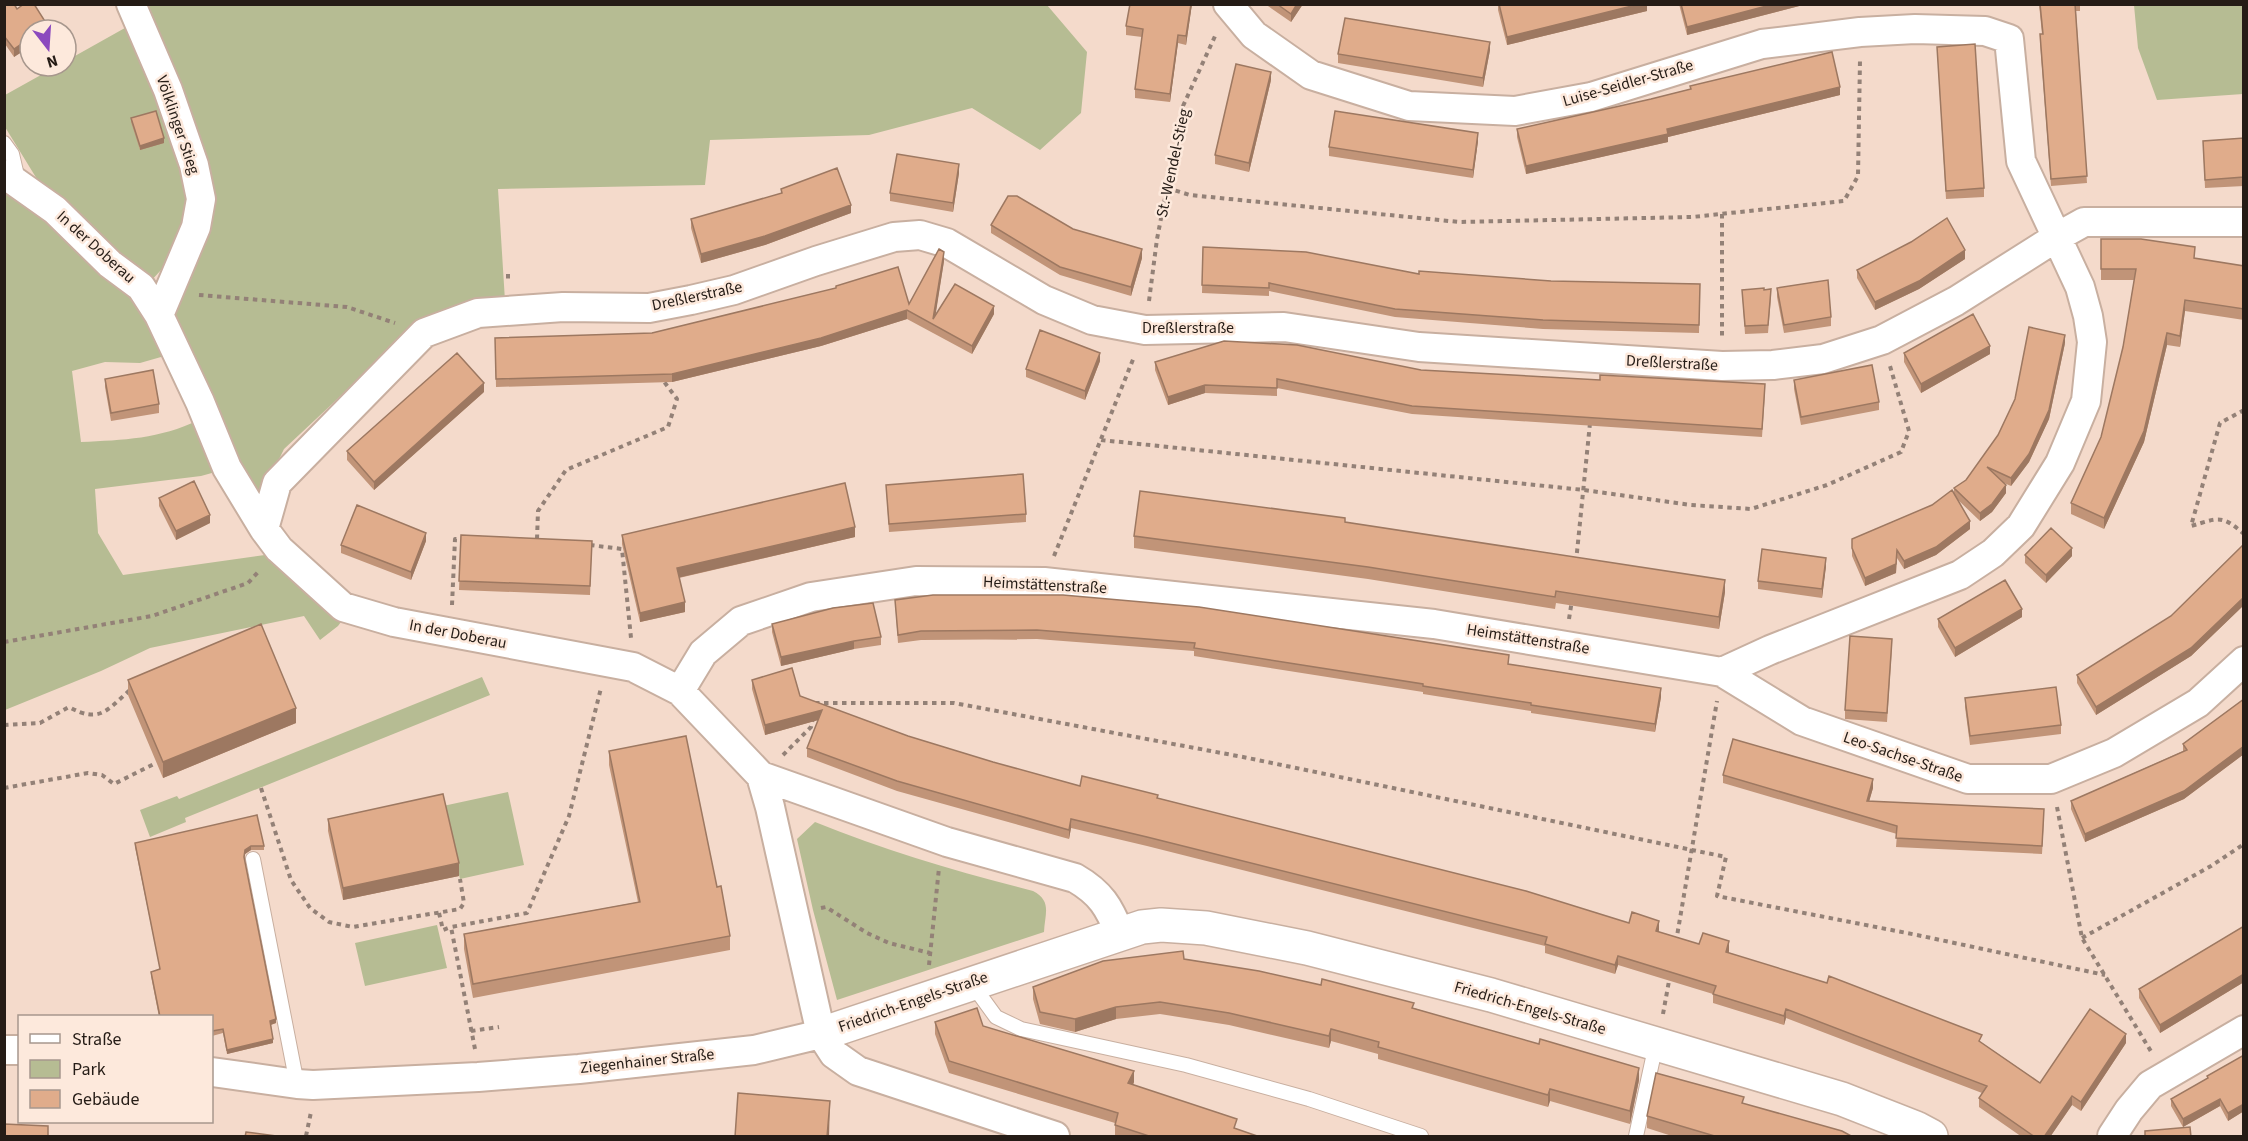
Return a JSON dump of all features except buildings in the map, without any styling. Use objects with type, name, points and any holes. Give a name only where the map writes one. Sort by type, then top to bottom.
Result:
[{"type":"street","name":"Völklinger Stieg","points":[[130,4],[168,90],[194,165],[201,199],[196,227],[164,304]]},
{"type":"street","name":"Luise-Seidler-Straße","points":[[1229,5],[1254,35],[1311,75],[1409,106],[1515,111],[1592,97],[1762,44],[1860,32],[1915,29],[1985,31],[2009,39],[2021,160],[2056,237]]},
{"type":"street","name":"In der Doberau","points":[[12,179],[55,210],[110,264],[164,304],[226,468],[271,539],[343,607],[394,622],[633,667],[680,690]]},
{"type":"street","name":"Dreßlerstraße","points":[[271,539],[277,483],[424,333],[478,313],[563,307],[650,308],[692,300],[734,290],[894,237],[920,235],[947,243],[1044,300],[1092,321],[1145,330],[1284,327],[1419,347],[1722,366],[1773,365],[1823,360],[1882,340],[1956,301],[2056,237],[2084,222],[2244,222]]},
{"type":"street","points":[[1722,672],[1770,650],[1960,575],[1993,553],[2021,526],[2060,463],[2086,401],[2092,342],[2088,316],[2080,287],[2056,237]]},
{"type":"street","name":"Heimstättenstraße","points":[[680,690],[703,653],[741,621],[811,597],[916,581],[1044,582],[1434,624],[1722,672]]},
{"type":"street","name":"Leo-Sachse-Straße","points":[[1722,672],[1802,721],[1968,779],[2051,779],[2114,753],[2198,703],[2244,661]]},
{"type":"street","name":"Friedrich-Engels-Straße","points":[[680,690],[761,776],[946,842],[1075,878],[1093,888],[1110,908],[1120,934]]},
{"type":"street","name":"Friedrich-Engels-Straße","points":[[761,776],[821,1034],[1142,927],[1179,925],[1206,928],[1285,944],[1491,995],[1842,1098],[1916,1128],[1931,1137]]},
{"type":"street","points":[[2112,1137],[2129,1110],[2151,1085],[2165,1074],[2244,1030]]},
{"type":"street","points":[[821,1034],[834,1054],[858,1071],[1055,1137]]},
{"type":"street","name":"Ziegenhainer Straße","points":[[213,1072],[297,1084],[478,1077],[570,1070],[754,1050],[821,1034]]},
{"type":"lane","points":[[4,143],[12,154],[12,179]]},
{"type":"lane","points":[[253,859],[297,1084]]},
{"type":"lane","points":[[971,983],[996,1017],[1021,1029],[1186,1065],[1309,1099],[1421,1137]]},
{"type":"lane","points":[[1636,1137],[1656,1044]]},
{"type":"path","name":"St.-Wendel-Stieg","points":[[1044,582],[1145,330],[1157,239],[1183,106],[1229,5]]},
{"type":"path","points":[[1167,188],[1190,195],[1459,222],[1692,217],[1844,201],[1858,176],[1860,32]]},
{"type":"path","points":[[1722,213],[1722,366]]},
{"type":"path","points":[[164,304],[347,307],[424,333]]},
{"type":"path","points":[[1101,440],[1584,490],[1691,505],[1750,509],[1827,485],[1901,452],[1909,431],[1882,340]]},
{"type":"path","points":[[537,539],[538,511],[566,470],[668,427],[677,399],[662,381],[660,371]]},
{"type":"path","points":[[2244,410],[2220,423],[2191,526],[2220,519],[2228,520],[2244,534]]},
{"type":"path","points":[[1575,569],[1590,415]]},
{"type":"path","points":[[4,642],[152,616],[248,583],[271,539]]},
{"type":"path","points":[[451,633],[455,539],[467,539]]},
{"type":"path","points":[[525,539],[549,541]]},
{"type":"path","points":[[584,544],[622,549],[633,667]]},
{"type":"path","points":[[1676,946],[1722,672]]},
{"type":"path","points":[[4,725],[40,723],[69,707],[89,716],[98,715],[134,686]]},
{"type":"path","points":[[439,913],[443,930],[527,913],[568,816],[601,687]]},
{"type":"path","points":[[761,776],[812,726],[816,703],[954,704],[1243,756],[1726,857],[1717,896],[1917,934],[2105,975]]},
{"type":"path","points":[[4,788],[88,773],[102,775],[114,784],[156,763]]},
{"type":"path","points":[[2051,779],[2082,938],[2165,1074]]},
{"type":"path","points":[[261,788],[291,880],[310,908],[329,922],[353,927],[460,909],[464,903],[460,879]]},
{"type":"path","points":[[2082,938],[2211,866],[2244,844]]},
{"type":"path","points":[[928,971],[941,861]]},
{"type":"path","points":[[826,908],[889,944],[930,953]]},
{"type":"path","points":[[451,927],[478,1077]]},
{"type":"path","points":[[471,1031],[498,1028]]},
{"type":"path","points":[[306,1137],[311,1110]]},
{"type":"green space","points":[[143,5],[1047,5],[1087,52],[1081,113],[1040,150],[972,108],[869,135],[710,140],[705,185],[498,189],[505,301],[410,331],[284,449],[262,494],[254,495],[170,316],[204,229]]},
{"type":"green space","points":[[2134,5],[2243,5],[2243,94],[2157,100],[2138,48]]},
{"type":"green space","points":[[132,24],[194,200],[174,256],[149,283],[40,184],[5,127],[5,95],[35,78],[78,78],[78,54]]},
{"type":"green space","points":[[4,182],[134,292],[168,355],[140,363],[105,362],[72,371],[81,442],[155,435],[199,420],[219,471],[201,476],[95,489],[98,533],[123,575],[272,554],[287,574],[305,590],[346,615],[338,626],[320,640],[304,616],[150,648],[101,671],[5,710]]},
{"type":"green space","points":[[482,677],[490,695],[185,818],[186,822],[150,837],[140,810],[177,796],[179,799]]},
{"type":"green space","points":[[508,792],[524,865],[460,879],[443,806]]},
{"type":"green space","points":[[815,822],[923,860],[1033,891],[1045,903],[1044,932],[837,1000],[797,839]]},
{"type":"green space","points":[[437,925],[447,968],[365,986],[355,943]]}]
